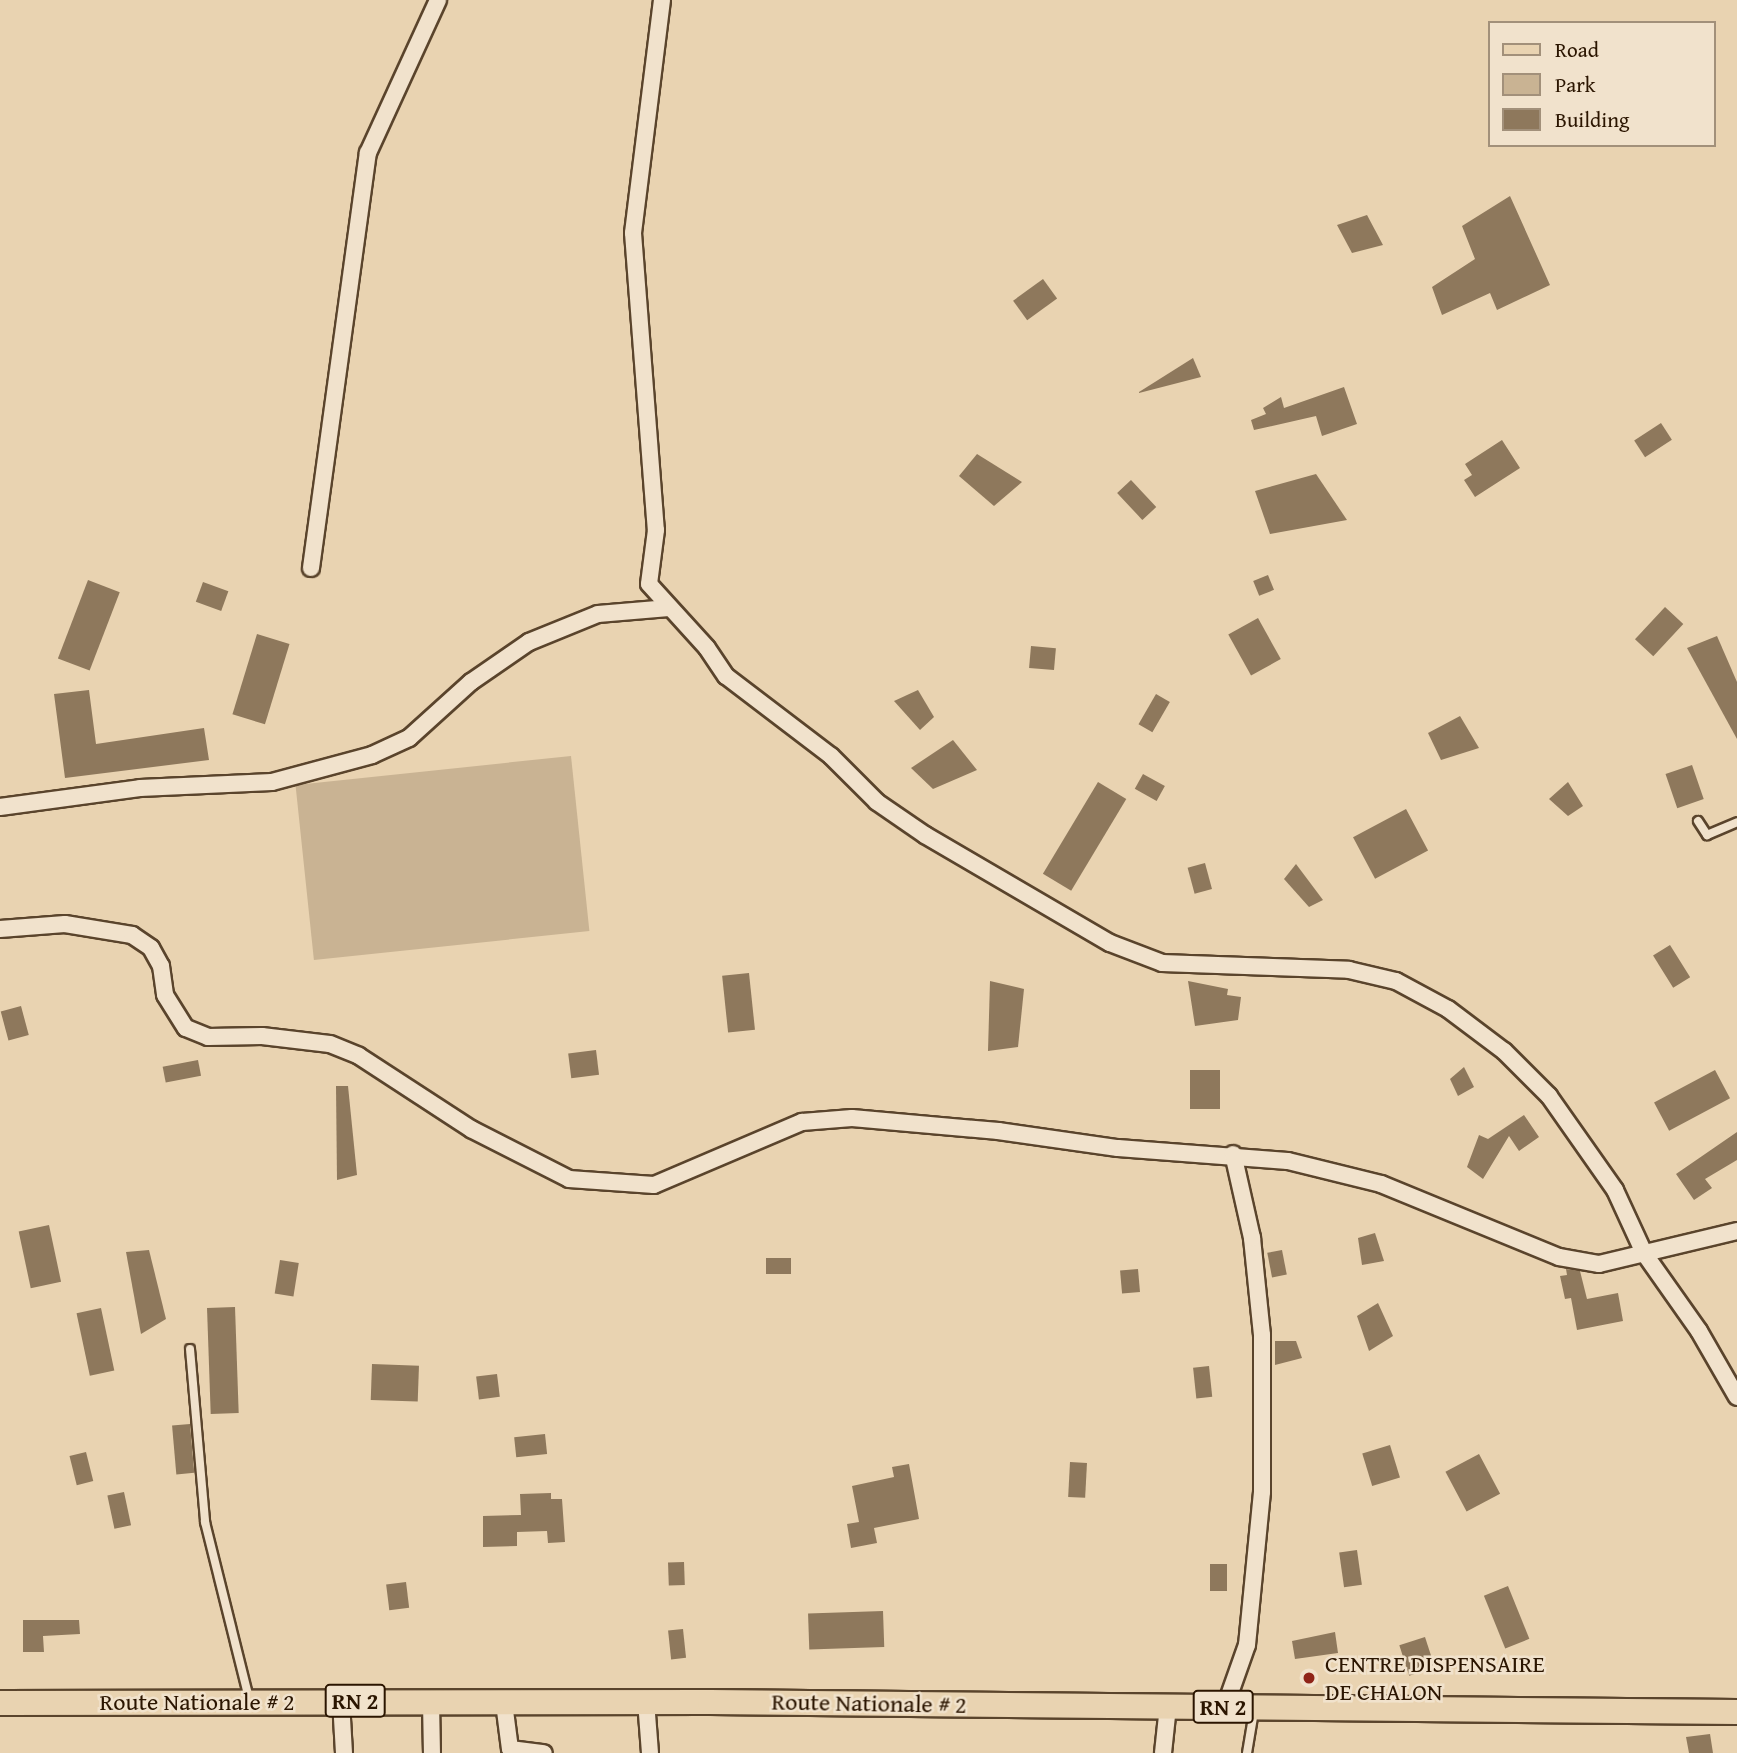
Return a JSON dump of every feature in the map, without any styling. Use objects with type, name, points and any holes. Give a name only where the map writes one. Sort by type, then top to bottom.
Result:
[{"type":"main road","name":"Route Nationale # 2","points":[[0,1703],[646,1701],[1737,1712]]},
{"type":"street","points":[[311,568],[368,153],[438,0]]},
{"type":"street","points":[[662,0],[633,233],[656,530],[649,584],[707,648],[726,676],[831,756],[877,802],[925,835],[1110,943],[1162,963],[1349,970],[1396,981],[1448,1009],[1504,1051],[1549,1096],[1615,1191],[1644,1253],[1699,1331],[1737,1397]]},
{"type":"street","points":[[0,807],[140,788],[272,782],[372,755],[409,738],[471,682],[529,642],[598,614],[669,608]]},
{"type":"street","points":[[0,929],[65,924],[132,935],[151,948],[161,966],[165,995],[186,1028],[208,1037],[262,1036],[330,1044],[359,1056],[471,1129],[569,1179],[611,1185],[654,1185],[802,1122],[852,1118],[1183,1154],[1233,1154],[1289,1161],[1381,1185],[1559,1257],[1599,1264],[1737,1231]]},
{"type":"street","points":[[1225,1707],[1247,1645],[1262,1492],[1262,1335],[1252,1238],[1233,1154]]},
{"type":"street","points":[[341,1701],[344,1753]]},
{"type":"street","points":[[646,1701],[650,1753]]},
{"type":"street","points":[[431,1702],[432,1753]]},
{"type":"street","points":[[504,1703],[510,1749],[544,1753]]},
{"type":"street","points":[[1163,1753],[1168,1706]]},
{"type":"lane","points":[[1698,821],[1707,835],[1737,822]]},
{"type":"lane","points":[[190,1349],[205,1522],[249,1702]]},
{"type":"lane","points":[[1247,1753],[1255,1707]]},
{"type":"green space","points":[[571,756],[589,931],[314,960],[296,785]]},
{"type":"building","points":[[1510,196],[1550,285],[1497,310],[1490,293],[1442,315],[1432,287],[1475,259],[1462,226]]},
{"type":"building","points":[[1367,215],[1383,245],[1352,253],[1337,225]]},
{"type":"building","points":[[1043,279],[1057,298],[1027,320],[1013,301]]},
{"type":"building","points":[[1193,358],[1201,377],[1139,393],[1139,392]]},
{"type":"building","points":[[1344,387],[1357,424],[1322,436],[1316,416],[1254,430],[1251,420],[1266,414],[1263,408],[1281,397],[1284,408]]},
{"type":"building","points":[[1661,423],[1672,440],[1645,457],[1634,440]]},
{"type":"building","points":[[1502,440],[1520,468],[1475,497],[1464,480],[1472,475],[1465,464]]},
{"type":"building","points":[[977,454],[1022,482],[994,506],[959,476]]},
{"type":"building","points":[[1316,474],[1347,520],[1270,534],[1255,491]]},
{"type":"building","points":[[1131,480],[1156,507],[1142,520],[1117,493]]},
{"type":"building","points":[[1268,575],[1274,590],[1259,596],[1253,581]]},
{"type":"building","points":[[88,580],[120,592],[90,671],[58,658]]},
{"type":"building","points":[[203,582],[228,591],[221,611],[196,602]]},
{"type":"building","points":[[1665,607],[1683,624],[1653,656],[1635,639]]},
{"type":"building","points":[[1258,618],[1281,659],[1251,676],[1228,634]]},
{"type":"building","points":[[257,634],[290,644],[265,724],[232,714]]},
{"type":"building","points":[[1717,636],[1737,682],[1737,739],[1687,648]]},
{"type":"building","points":[[1031,646],[1056,648],[1054,670],[1029,668]]},
{"type":"building","points":[[89,690],[96,744],[204,728],[209,760],[65,778],[54,694]]},
{"type":"building","points":[[918,690],[934,717],[920,730],[894,701]]},
{"type":"building","points":[[1156,694],[1170,702],[1152,732],[1138,724]]},
{"type":"building","points":[[1460,716],[1479,748],[1441,760],[1428,733]]},
{"type":"building","points":[[953,740],[977,770],[933,789],[911,768]]},
{"type":"building","points":[[1692,765],[1704,799],[1677,808],[1666,774]]},
{"type":"building","points":[[1143,774],[1165,786],[1157,801],[1135,789]]},
{"type":"building","points":[[1098,782],[1126,799],[1071,891],[1043,874]]},
{"type":"building","points":[[1568,782],[1583,806],[1568,816],[1549,799]]},
{"type":"building","points":[[1406,809],[1428,850],[1375,879],[1353,837]]},
{"type":"building","points":[[1205,863],[1212,889],[1195,894],[1188,868]]},
{"type":"building","points":[[1296,864],[1323,900],[1309,907],[1284,879]]},
{"type":"building","points":[[1670,945],[1690,977],[1673,988],[1653,956]]},
{"type":"building","points":[[749,973],[755,1030],[728,1033],[722,976]]},
{"type":"building","points":[[990,981],[1024,989],[1018,1047],[988,1051]]},
{"type":"building","points":[[1188,981],[1228,989],[1227,995],[1241,997],[1238,1020],[1195,1026]]},
{"type":"building","points":[[21,1006],[29,1035],[8,1040],[1,1011]]},
{"type":"building","points":[[596,1050],[599,1075],[571,1078],[568,1053]]},
{"type":"building","points":[[198,1060],[201,1076],[166,1083],[163,1067]]},
{"type":"building","points":[[1464,1067],[1474,1087],[1458,1096],[1450,1079]]},
{"type":"building","points":[[1190,1070],[1220,1070],[1220,1109],[1190,1109]]},
{"type":"building","points":[[1715,1070],[1730,1098],[1669,1131],[1654,1102]]},
{"type":"building","points":[[336,1086],[348,1086],[357,1175],[337,1180]]},
{"type":"building","points":[[1524,1115],[1539,1137],[1519,1151],[1509,1136],[1483,1179],[1467,1167],[1479,1135],[1488,1139]]},
{"type":"building","points":[[1737,1132],[1737,1160],[1705,1179],[1712,1188],[1694,1200],[1676,1174]]},
{"type":"building","points":[[49,1225],[61,1282],[31,1288],[19,1231]]},
{"type":"building","points":[[1375,1233],[1384,1261],[1362,1265],[1358,1238]]},
{"type":"building","points":[[149,1250],[166,1319],[141,1334],[126,1252]]},
{"type":"building","points":[[1282,1250],[1287,1275],[1272,1277],[1267,1253]]},
{"type":"building","points":[[766,1258],[791,1258],[791,1274],[766,1274]]},
{"type":"building","points":[[280,1260],[299,1263],[293,1297],[275,1294]]},
{"type":"building","points":[[1138,1269],[1140,1292],[1122,1293],[1120,1271]]},
{"type":"building","points":[[1566,1269],[1580,1271],[1587,1299],[1618,1293],[1623,1321],[1577,1330],[1571,1298],[1565,1299],[1560,1276],[1567,1275]]},
{"type":"building","points":[[1378,1303],[1393,1336],[1369,1351],[1357,1316]]},
{"type":"building","points":[[235,1307],[239,1413],[211,1414],[207,1308]]},
{"type":"building","points":[[101,1308],[114,1371],[90,1376],[77,1313]]},
{"type":"building","points":[[1275,1341],[1296,1341],[1302,1358],[1275,1365]]},
{"type":"building","points":[[372,1364],[419,1366],[418,1402],[371,1400]]},
{"type":"building","points":[[1209,1366],[1212,1397],[1196,1399],[1193,1368]]},
{"type":"building","points":[[497,1374],[500,1397],[479,1399],[476,1377]]},
{"type":"building","points":[[190,1424],[194,1473],[176,1474],[172,1426]]},
{"type":"building","points":[[545,1434],[547,1454],[516,1457],[514,1437]]},
{"type":"building","points":[[1390,1445],[1400,1478],[1372,1486],[1362,1453]]},
{"type":"building","points":[[86,1452],[93,1481],[77,1485],[70,1456]]},
{"type":"building","points":[[1479,1454],[1500,1494],[1467,1512],[1445,1472]]},
{"type":"building","points":[[1070,1462],[1087,1463],[1085,1498],[1068,1497]]},
{"type":"building","points":[[909,1464],[919,1519],[874,1528],[877,1543],[851,1548],[847,1524],[859,1522],[852,1486],[894,1477],[892,1467]]},
{"type":"building","points":[[124,1492],[131,1525],[114,1529],[107,1496]]},
{"type":"building","points":[[551,1493],[551,1499],[562,1499],[565,1542],[548,1543],[547,1531],[517,1532],[517,1546],[483,1547],[483,1516],[521,1515],[520,1494]]},
{"type":"building","points":[[1357,1550],[1362,1585],[1344,1587],[1339,1553]]},
{"type":"building","points":[[684,1562],[685,1585],[669,1586],[668,1563]]},
{"type":"building","points":[[1210,1564],[1227,1564],[1227,1591],[1210,1591]]},
{"type":"building","points":[[406,1582],[409,1608],[389,1610],[386,1584]]},
{"type":"building","points":[[1508,1586],[1529,1639],[1505,1649],[1484,1596]]},
{"type":"building","points":[[883,1611],[884,1647],[809,1650],[808,1614]]},
{"type":"building","points":[[23,1620],[79,1620],[80,1634],[43,1636],[44,1652],[23,1652]]},
{"type":"building","points":[[683,1629],[686,1658],[671,1659],[668,1631]]},
{"type":"building","points":[[1335,1632],[1338,1653],[1295,1659],[1292,1641]]},
{"type":"building","points":[[1425,1637],[1435,1667],[1409,1676],[1399,1645]]},
{"type":"building","points":[[1710,1734],[1713,1753],[1689,1753],[1686,1737]]},
{"type":"place","name":"CENTRE DISPENSAIRE DE CHALON","points":[[1309,1678]]}]
